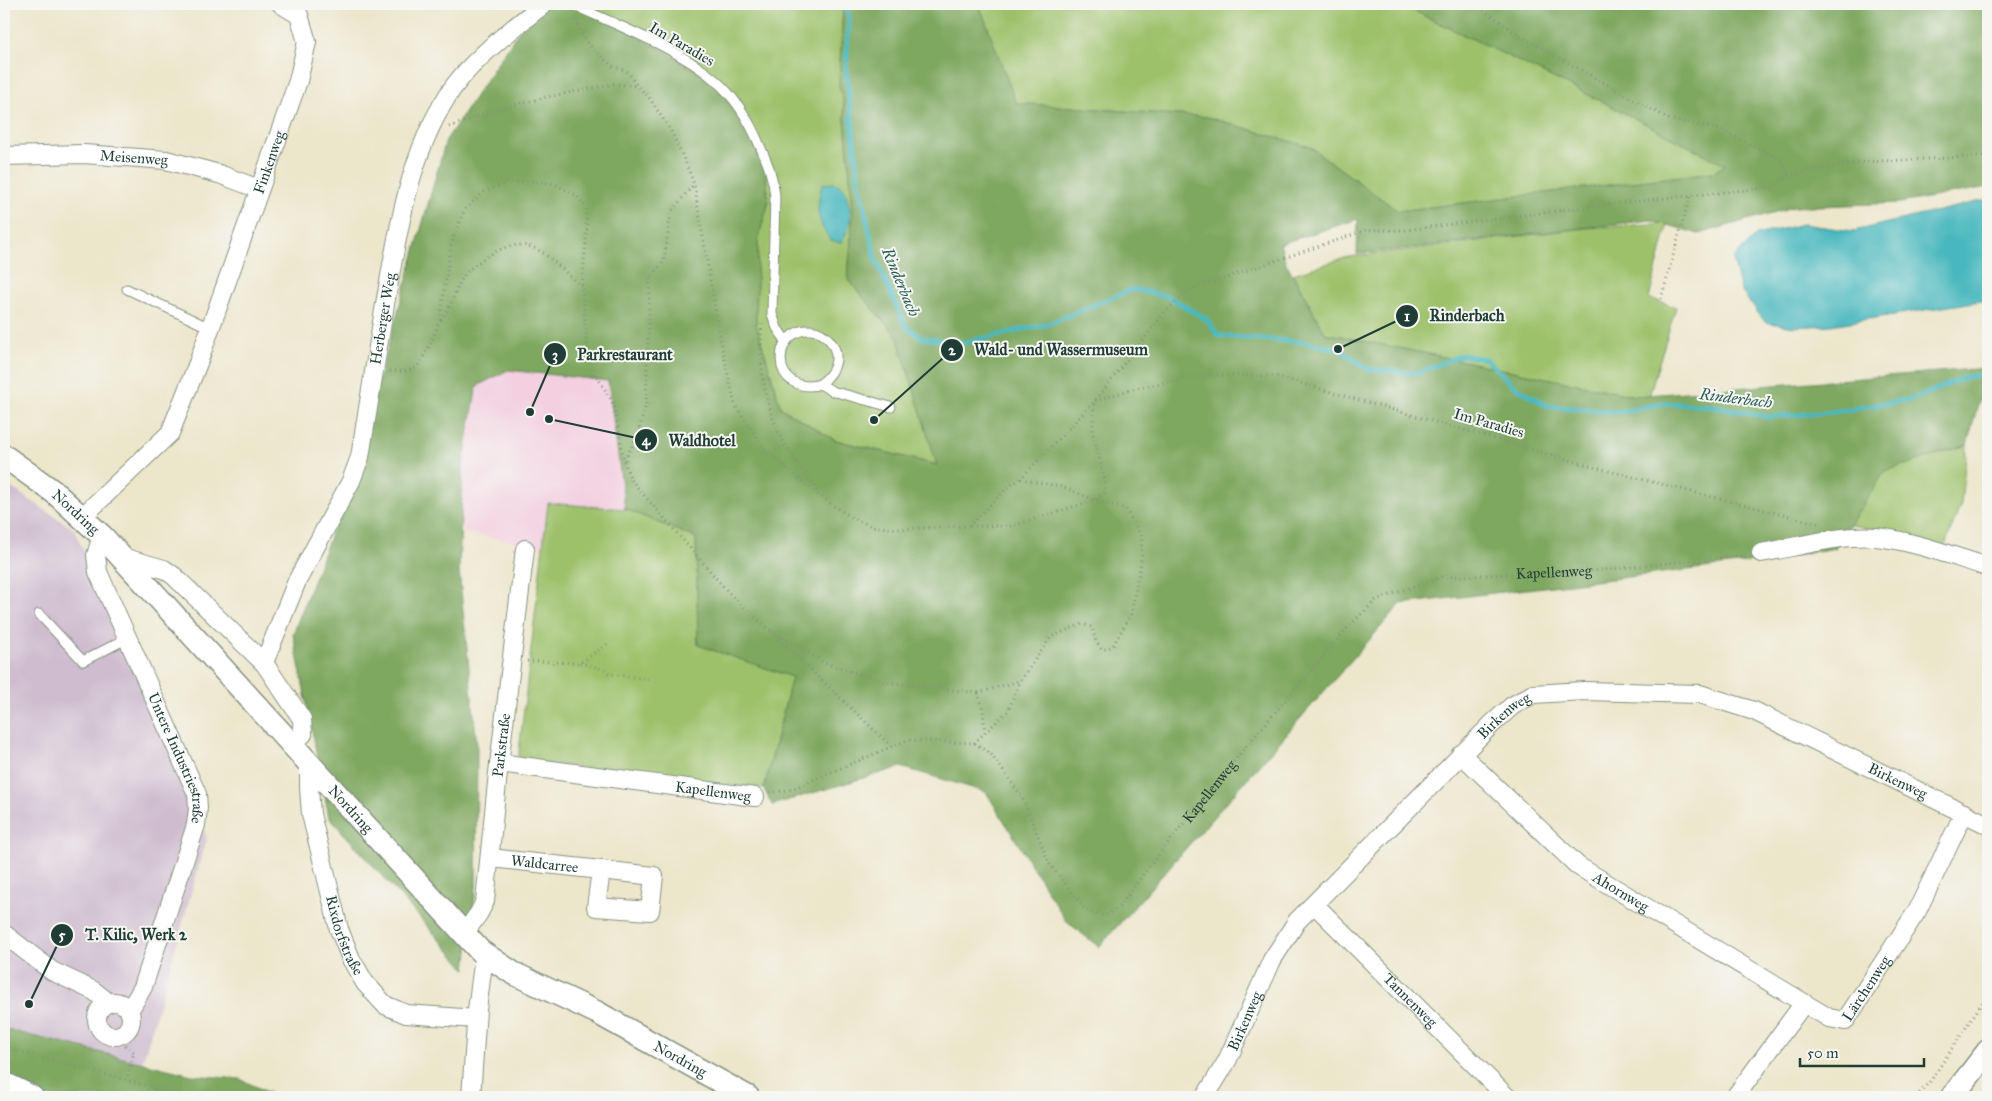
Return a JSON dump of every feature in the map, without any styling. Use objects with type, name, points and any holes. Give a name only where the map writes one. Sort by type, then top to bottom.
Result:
[{"type":"street","name":"Finkenweg","points":[[82,517],[170,433],[210,328],[298,81],[307,42],[299,15],[281,4]]},
{"type":"street","name":"Herberger Weg","points":[[264,663],[297,581],[351,481],[360,457],[407,190],[425,136],[449,93],[477,62],[523,20],[544,4]]},
{"type":"street","name":"Meisenweg","points":[[4,156],[84,154],[166,160],[219,174],[259,189]]},
{"type":"street","name":"Nordring","points":[[4,456],[54,492],[102,536],[309,765],[464,934],[487,956],[513,972],[596,1012],[748,1097]]},
{"type":"street","name":"Untere Industriestraße","points":[[102,536],[96,555],[98,572],[197,794],[198,808],[196,824],[143,987],[129,1011],[129,1026],[123,1033],[113,1036]]},
{"type":"street","points":[[1761,553],[1845,539],[1876,537],[1915,545],[1988,566]]},
{"type":"street","name":"Parkstraße","points":[[464,934],[485,901],[499,763],[525,550]]},
{"type":"street","points":[[122,557],[164,569],[174,576],[264,663],[302,719],[303,734],[291,744]]},
{"type":"street","name":"Birkenweg","points":[[1205,1097],[1227,1061],[1272,960],[1297,921],[1461,754],[1512,706],[1533,694],[1584,691],[1700,694],[1754,711],[1988,825]]},
{"type":"street","name":"Ahornweg","points":[[1461,754],[1578,866],[1804,1003]]},
{"type":"street","name":"Kapellenweg","points":[[499,763],[756,797]]},
{"type":"street","name":"Rixdorfstraße","points":[[309,765],[311,814],[339,929],[351,959],[365,984],[386,1005],[406,1014],[476,1019]]},
{"type":"street","name":"Lärchenweg","points":[[1804,1003],[1829,1018],[1845,1021],[1917,911],[1964,813]]},
{"type":"street","name":"Waldcarree","points":[[490,858],[601,870]]},
{"type":"street","name":"Tannenweg","points":[[1314,904],[1507,1097]]},
{"type":"street","points":[[4,934],[23,951],[52,971],[94,991],[109,1003],[120,1004],[129,1011]]},
{"type":"street","points":[[471,1097],[482,964],[487,956]]},
{"type":"street","points":[[109,1003],[101,1009],[97,1019],[100,1028],[113,1036]]},
{"type":"street","points":[[1735,1097],[1804,1003]]},
{"type":"street","points":[[1955,1096],[1988,1051]]},
{"type":"street","points":[[4,1083],[32,1097]]},
{"type":"lane","name":"Im Paradies","points":[[571,4],[648,40],[694,65],[716,81],[746,115],[773,177],[775,196],[772,314],[777,328],[786,341]]},
{"type":"lane","points":[[127,289],[210,328]]},
{"type":"lane","points":[[805,330],[822,334],[832,344],[837,356],[836,365],[829,378],[820,384],[804,386],[792,381],[784,372],[780,358],[786,341],[805,330]]},
{"type":"lane","points":[[820,384],[832,391],[891,407]]},
{"type":"lane","points":[[39,614],[83,661],[128,638]]},
{"type":"path","points":[[1458,4],[1484,10],[1520,36],[1669,119],[1721,130],[1782,160],[1788,175]]},
{"type":"path","points":[[574,14],[585,40],[613,66],[628,72],[637,86],[648,96],[671,131],[694,184],[722,348],[735,405],[764,448],[801,481],[853,518],[871,526],[898,529],[1012,526],[1095,500],[1104,493],[1106,485],[1093,433],[1094,402]]},
{"type":"path","points":[[425,136],[492,111],[547,97],[614,84],[637,86]]},
{"type":"path","points":[[969,526],[1007,488],[1020,479],[1094,402],[1165,312],[1189,290],[1367,230],[1406,230],[1618,203],[1773,188],[1788,175],[1864,162],[1988,156]]},
{"type":"path","points":[[374,371],[409,371],[418,366],[431,343],[440,320],[451,244],[465,209],[484,192],[508,182],[534,181],[555,184],[576,195],[586,207],[587,228],[582,286],[587,346],[592,369],[611,398],[615,408],[624,462],[631,480],[730,594],[891,746]]},
{"type":"path","points":[[624,462],[638,434],[646,404],[650,278],[664,261],[671,212],[694,184]]},
{"type":"path","points":[[1661,299],[1690,196]]},
{"type":"path","points":[[440,320],[448,312],[462,280],[469,270],[503,247],[518,244],[532,247],[559,264],[571,278],[582,286]]},
{"type":"path","name":"Im Paradies","points":[[1094,402],[1132,388],[1204,375],[1275,376],[1597,468],[1828,525]]},
{"type":"path","points":[[974,743],[1008,711],[1020,681],[1051,637],[1082,624],[1092,627],[1096,642],[1102,650],[1113,646],[1131,614],[1141,562],[1142,537],[1124,508],[1095,500],[1063,487],[1020,479]]},
{"type":"path","name":"Kapellenweg","points":[[756,797],[792,788],[907,740],[945,740],[974,743],[991,754],[1022,796],[1049,864],[1086,910],[1105,916],[1120,906],[1147,869],[1238,756],[1348,627],[1376,600],[1441,577],[1602,570],[1761,553]]},
{"type":"path","points":[[767,628],[825,663],[887,682],[978,693],[1020,681]]},
{"type":"path","points":[[580,662],[609,643]]},
{"type":"path","points":[[512,658],[530,662],[580,662],[603,669],[610,674],[648,679]]},
{"type":"path","points":[[978,693],[983,710],[985,732]]},
{"type":"path","points":[[1916,1097],[1931,1080],[1988,994]]},
{"type":"path","points":[[113,1036],[134,1052],[127,1080]]},
{"type":"path","points":[[4,1047],[184,1097]]},
{"type":"path","points":[[134,1097],[153,1087]]},
{"type":"shaded area","points":[[508,370],[608,381],[625,509],[548,503],[543,547],[462,532],[463,464],[477,386]]},
{"type":"shaded area","points":[[4,483],[74,529],[207,838],[142,1064],[4,1029]]},
{"type":"green space","points":[[537,4],[585,4],[709,78],[746,121],[766,174],[768,205],[758,239],[756,324],[781,408],[835,440],[937,465],[897,336],[848,280],[853,209],[843,98],[839,85],[843,4],[979,4],[1016,103],[1207,117],[1310,147],[1398,211],[1714,172],[1725,165],[1603,102],[1400,4],[1988,4],[1988,187],[1900,203],[1793,207],[1699,234],[1651,220],[1357,254],[1358,219],[1280,244],[1286,263],[1325,333],[1635,396],[1988,368],[1967,445],[1885,471],[1835,548],[1763,561],[1401,604],[1099,947],[1066,921],[986,792],[901,767],[772,805],[764,789],[792,677],[698,645],[696,538],[625,509],[608,381],[508,370],[477,386],[463,464],[459,571],[477,745],[476,887],[466,969],[329,817],[293,634],[347,492],[446,140]]},
{"type":"green space","points":[[585,4],[843,4],[839,85],[843,98],[853,209],[848,280],[897,336],[938,465],[835,440],[781,408],[756,324],[758,239],[768,205],[766,174],[630,32]]},
{"type":"green space","points":[[979,4],[1400,4],[1603,102],[1726,165],[1714,172],[1398,211],[1310,147],[1207,117],[1016,103]]},
{"type":"green space","points":[[1668,223],[1649,298],[1676,307],[1649,396],[1635,396],[1325,333],[1293,274],[1348,257],[1586,228]]},
{"type":"green space","points":[[1967,445],[1961,504],[1944,548],[1850,524],[1885,471]]},
{"type":"green space","points":[[548,503],[625,509],[696,538],[698,645],[792,677],[764,789],[518,760]]},
{"type":"green space","points":[[4,1029],[192,1075],[240,1079],[278,1097],[4,1097]]},
{"type":"water","points":[[835,183],[844,188],[850,210],[850,222],[841,243],[830,240],[818,214],[822,184]]},
{"type":"water","points":[[1981,201],[1988,201],[1987,300],[1831,325],[1793,327],[1765,322],[1741,291],[1733,259],[1756,235],[1803,224],[1853,231]]},
{"type":"waterway","name":"Rinderbach","points":[[845,4],[849,19],[846,67],[858,178],[875,258],[906,327],[923,338],[962,343],[1048,324],[1133,289],[1169,297],[1206,319],[1219,336],[1305,342],[1338,349],[1368,369],[1417,373],[1462,355],[1486,359],[1513,385],[1547,406],[1621,412],[1664,403],[1713,406],[1768,417],[1832,412],[1913,399],[1966,377],[1988,374]]},
{"type":"place","name":"Rinderbach","points":[[1338,349]]},
{"type":"place","name":"Parkrestaurant","points":[[530,412]]},
{"type":"place","name":"Waldhotel","points":[[549,419]]},
{"type":"place","name":"Wald- und Wassermuseum","points":[[874,420]]},
{"type":"place","name":"T. Kilic, Werk 2","points":[[29,1004]]}]
